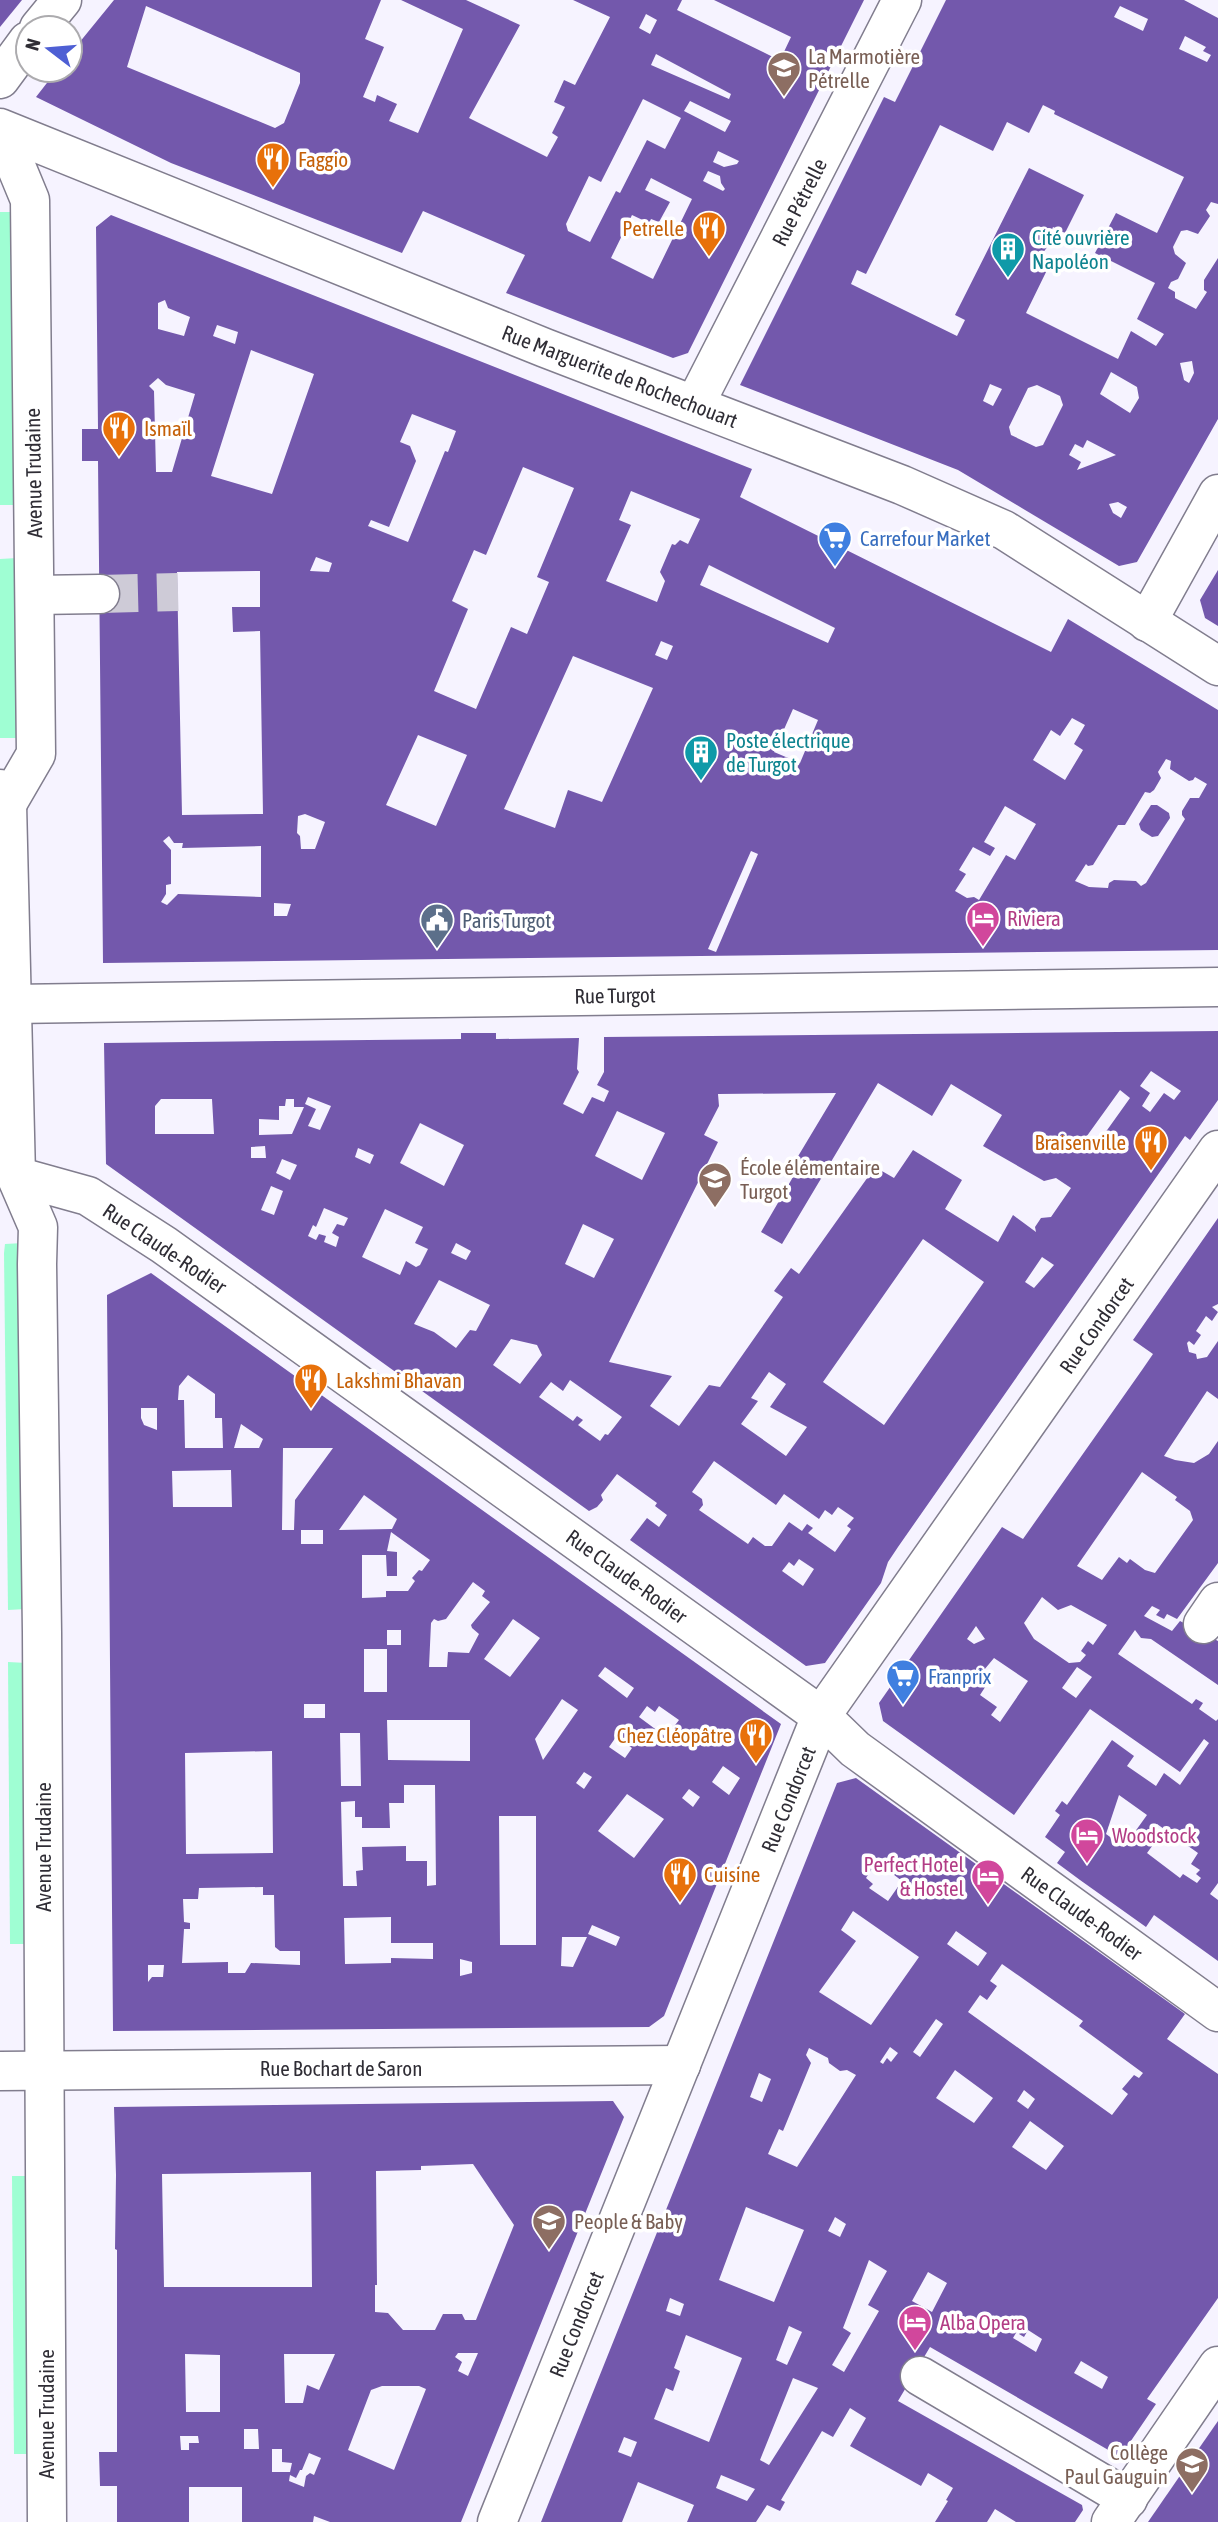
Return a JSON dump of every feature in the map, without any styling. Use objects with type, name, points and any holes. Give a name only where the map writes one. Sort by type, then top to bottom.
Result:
[{"type":"street","points":[[50,14],[62,0]]},
{"type":"street","name":"Rue Pétrelle","points":[[695,404],[902,0]]},
{"type":"street","points":[[0,79],[14,60]]},
{"type":"street","name":"Rue Marguerite de Rochechouart","points":[[0,128],[545,348],[902,485],[1004,530],[1218,666]]},
{"type":"street","name":"Avenue Trudaine","points":[[0,142],[12,154],[30,200],[36,754],[4,796],[4,864],[12,1004],[8,1188],[38,1227],[47,2522]]},
{"type":"street","points":[[1147,622],[1218,494]]},
{"type":"street","points":[[35,595],[100,594]]},
{"type":"street","name":"Rue Turgot","points":[[12,1004],[1218,987]]},
{"type":"street","name":"Rue Condorcet","points":[[497,2522],[821,1716],[1218,1150]]},
{"type":"street","name":"Rue Claude-Rodier","points":[[8,1188],[88,1196],[164,1245],[821,1716],[855,1749],[1218,2012]]},
{"type":"street","name":"Rue Bochart de Saron","points":[[0,2071],[681,2065]]},
{"type":"street","points":[[920,2376],[1119,2510],[1218,2366]]},
{"type":"green space","points":[[0,212],[14,212],[17,505],[0,505]]},
{"type":"green space","points":[[17,558],[19,738],[0,738],[0,559]]},
{"type":"green space","points":[[23,1243],[26,1609],[8,1610],[4,1253],[5,1244]]},
{"type":"green space","points":[[8,1662],[27,1663],[29,1944],[10,1944]]},
{"type":"green space","points":[[12,2176],[32,2176],[34,2454],[14,2454]]},
{"type":"building","points":[[0,0],[22,0],[0,27]]},
{"type":"building","points":[[114,0],[381,0],[365,39],[384,47],[363,97],[375,102],[377,95],[397,104],[389,121],[418,133],[463,29],[401,0],[466,0],[520,25],[469,118],[547,157],[558,137],[552,133],[565,107],[554,102],[564,80],[575,85],[610,17],[573,0],[682,0],[677,10],[773,57],[782,56],[791,37],[714,0],[864,0],[688,353],[673,358],[506,293],[525,255],[423,211],[402,253],[171,163],[36,97],[46,84],[84,84],[84,37]],"holes":[[[146,6],[300,73],[300,83],[284,123],[275,128],[127,67]],[[646,14],[657,20],[650,34],[639,28]],[[656,54],[731,94],[729,99],[651,65]],[[643,99],[681,118],[665,149],[647,140],[620,193],[616,191],[590,242],[568,231],[566,224],[589,176],[601,182]],[[690,101],[731,121],[725,132],[684,111]],[[718,151],[739,161],[724,167],[713,162]],[[708,171],[720,176],[725,189],[723,191],[703,181]],[[651,178],[692,199],[653,279],[611,258],[632,215],[649,223],[651,219],[659,222],[670,202],[645,190]]]},
{"type":"building","points":[[946,0],[1184,0],[1218,18],[1218,204],[1211,202],[1206,210],[1210,216],[1198,234],[1181,231],[1173,247],[1175,254],[1186,263],[1178,279],[1171,282],[1168,288],[1175,292],[1175,298],[1196,309],[1207,292],[1204,290],[1204,280],[1218,258],[1218,419],[1137,562],[1119,566],[958,470],[740,385],[884,97],[895,102]],"holes":[[[1120,6],[1148,19],[1143,31],[1114,17]],[[1185,36],[1206,47],[1203,51],[1211,55],[1207,62],[1179,49]],[[1043,105],[1055,111],[1054,114],[1184,177],[1157,233],[1116,213],[1095,253],[1155,283],[1137,319],[1164,334],[1156,346],[1131,331],[1118,359],[1026,313],[1048,268],[1036,262],[1051,242],[1049,237],[1053,227],[1065,233],[1084,195],[1029,168],[955,315],[965,320],[957,336],[851,284],[857,270],[866,274],[940,125],[993,151],[1007,122],[1029,133]],[[1192,361],[1194,373],[1189,383],[1184,380],[1180,363]],[[1111,372],[1137,387],[1139,398],[1130,413],[1100,394]],[[990,384],[1002,389],[993,406],[983,401]],[[1037,385],[1060,396],[1063,405],[1043,445],[1036,447],[1011,435],[1009,427],[1028,388]],[[1087,440],[1116,455],[1077,470],[1081,462],[1069,455],[1075,444],[1083,448]],[[1118,502],[1127,507],[1121,518],[1113,513],[1109,504]]]},
{"type":"building","points":[[111,215],[752,469],[740,497],[1051,652],[1068,619],[1218,710],[1218,950],[103,963],[98,461],[82,461],[82,429],[98,429],[96,227]],"holes":[[[165,300],[168,308],[190,317],[184,336],[158,329],[158,303]],[[217,325],[238,332],[235,344],[213,336]],[[251,350],[314,374],[272,494],[211,476]],[[158,378],[166,385],[195,394],[172,472],[156,472],[154,391],[149,386]],[[412,414],[456,431],[448,452],[445,451],[408,542],[368,526],[371,520],[389,527],[416,461],[410,446],[400,442]],[[523,467],[574,488],[537,577],[549,582],[527,634],[511,627],[476,709],[434,691],[468,609],[452,601],[474,550],[486,555]],[[631,491],[700,519],[688,544],[680,540],[675,545],[672,544],[660,572],[665,581],[657,602],[606,581],[631,525],[619,520]],[[316,557],[332,563],[329,572],[310,571]],[[709,565],[835,628],[828,643],[700,585]],[[260,571],[260,607],[232,607],[233,632],[260,631],[263,814],[182,815],[177,572]],[[661,641],[673,646],[667,660],[655,655]],[[573,656],[653,688],[602,802],[568,790],[555,828],[504,809]],[[793,709],[818,720],[800,763],[774,752]],[[1072,718],[1085,725],[1074,744],[1083,750],[1065,780],[1033,760],[1051,730],[1060,736]],[[418,735],[467,755],[436,826],[386,805]],[[1166,759],[1171,761],[1170,769],[1189,781],[1195,777],[1207,784],[1199,798],[1190,798],[1182,811],[1185,819],[1146,883],[1141,886],[1136,881],[1114,880],[1109,883],[1108,888],[1089,887],[1075,881],[1086,864],[1093,865],[1118,825],[1125,825],[1145,792],[1154,790],[1161,778],[1158,772]],[[1005,806],[1036,824],[1015,860],[1006,855],[979,900],[974,897],[967,898],[955,891],[966,874],[959,870],[973,847],[990,856],[995,848],[984,842]],[[305,814],[325,822],[315,849],[301,849],[300,836],[297,833],[298,816]],[[169,836],[174,843],[183,843],[182,848],[261,846],[261,897],[178,894],[167,905],[161,902],[166,894],[166,885],[171,884],[171,850],[163,841]],[[751,851],[758,854],[716,952],[708,949]],[[274,903],[291,904],[287,916],[274,916]]]},
{"type":"building","points":[[1218,570],[1218,626],[1205,618],[1200,600]]},
{"type":"building","points":[[1151,805],[1157,805],[1169,813],[1170,818],[1158,836],[1152,837],[1141,830],[1139,824]]},
{"type":"building","points":[[1218,1031],[1218,1100],[1190,1140],[1185,1136],[898,1547],[888,1562],[881,1583],[825,1663],[806,1666],[630,1540],[647,1518],[659,1527],[667,1515],[655,1506],[657,1503],[617,1474],[601,1495],[603,1500],[589,1511],[106,1164],[104,1043],[461,1039],[461,1033],[496,1033],[496,1039],[579,1038],[579,1072],[563,1104],[583,1114],[592,1097],[604,1102],[609,1091],[597,1085],[604,1072],[604,1037]],"holes":[[[1151,1071],[1181,1091],[1174,1100],[1164,1093],[1150,1112],[1142,1106],[1150,1093],[1140,1086]],[[878,1083],[932,1116],[951,1084],[1002,1115],[983,1146],[1044,1181],[1056,1178],[1071,1188],[1051,1217],[1041,1218],[1035,1227],[1036,1232],[1013,1215],[998,1242],[945,1209],[962,1180],[913,1150],[894,1178],[875,1167],[799,1274],[791,1268],[774,1291],[783,1297],[720,1387],[709,1385],[679,1426],[650,1406],[672,1376],[609,1362],[718,1142],[704,1135],[719,1106],[718,1094],[836,1093],[791,1168],[793,1177],[761,1232],[782,1244]],[[1120,1090],[1130,1098],[1095,1147],[1084,1140]],[[308,1097],[331,1106],[320,1130],[308,1126],[316,1109],[305,1104]],[[161,1099],[212,1099],[214,1134],[155,1134],[155,1106]],[[286,1099],[294,1099],[294,1107],[304,1107],[292,1134],[259,1135],[259,1119],[279,1120],[279,1106],[285,1106]],[[617,1111],[665,1133],[642,1180],[595,1156]],[[420,1123],[464,1145],[444,1186],[400,1163]],[[265,1146],[266,1158],[251,1158],[251,1147]],[[358,1148],[374,1155],[370,1164],[355,1157]],[[282,1159],[297,1165],[290,1180],[276,1173]],[[271,1186],[283,1191],[274,1215],[261,1210]],[[324,1208],[348,1218],[344,1226],[337,1224],[332,1233],[339,1237],[336,1247],[324,1242],[326,1236],[319,1234],[316,1240],[308,1236],[313,1225],[316,1227]],[[385,1209],[423,1227],[415,1243],[428,1249],[420,1265],[416,1267],[406,1261],[400,1275],[362,1257]],[[583,1224],[614,1239],[594,1278],[565,1264]],[[923,1239],[984,1282],[884,1425],[823,1382]],[[456,1243],[471,1251],[466,1260],[451,1253]],[[1042,1257],[1054,1265],[1034,1288],[1025,1282]],[[439,1280],[490,1305],[476,1331],[470,1330],[456,1348],[434,1332],[414,1324]],[[511,1339],[537,1345],[542,1355],[520,1384],[493,1365]],[[769,1372],[786,1384],[770,1407],[807,1427],[786,1456],[741,1424],[758,1401],[751,1398]],[[570,1380],[622,1417],[600,1441],[578,1425],[583,1420],[577,1416],[573,1421],[539,1397],[551,1382],[563,1391]],[[714,1461],[776,1505],[784,1494],[819,1519],[825,1510],[832,1515],[838,1507],[854,1518],[847,1526],[851,1529],[835,1552],[808,1533],[813,1528],[807,1524],[802,1531],[789,1522],[772,1546],[765,1546],[753,1537],[748,1544],[699,1510],[703,1505],[702,1499],[692,1492]],[[799,1559],[814,1569],[803,1586],[782,1571],[789,1562],[794,1566]]]},
{"type":"building","points":[[1218,1218],[1218,1304],[1212,1307],[1218,1312],[1212,1321],[1206,1316],[1196,1331],[1201,1335],[1194,1345],[1189,1341],[1187,1343],[1189,1352],[1196,1354],[1197,1359],[1207,1357],[1218,1341],[1218,1399],[1207,1391],[1164,1456],[1194,1463],[1209,1454],[1218,1441],[1218,1563],[1177,1619],[1167,1614],[1164,1619],[1156,1615],[1160,1610],[1152,1606],[1144,1616],[1172,1631],[1180,1621],[1218,1641],[1218,1685],[1151,1639],[1141,1638],[1135,1630],[1118,1654],[1192,1704],[1196,1699],[1203,1703],[1199,1709],[1216,1721],[1218,1719],[1218,1883],[1210,1894],[1218,1900],[1218,1961],[1154,1915],[1146,1927],[1080,1880],[1057,1863],[1065,1852],[1045,1837],[1060,1815],[1055,1811],[1062,1801],[1067,1805],[1112,1740],[1134,1756],[1127,1766],[1156,1786],[1164,1773],[1180,1785],[1209,1743],[1204,1739],[1180,1772],[1090,1709],[1014,1815],[883,1721],[879,1703],[1002,1527],[1023,1539],[1142,1370],[1153,1354],[1133,1340]],"holes":[[[1142,1472],[1177,1497],[1175,1500],[1190,1511],[1193,1520],[1155,1573],[1145,1570],[1130,1559],[1127,1563],[1119,1557],[1102,1580],[1077,1566]],[[1042,1597],[1058,1610],[1071,1605],[1107,1625],[1093,1645],[1088,1641],[1081,1651],[1086,1655],[1080,1662],[1069,1663],[1034,1639],[1024,1623]],[[976,1626],[985,1639],[974,1644],[967,1639]],[[994,1658],[1028,1681],[1000,1722],[991,1715],[997,1707],[980,1695],[991,1678],[984,1670]],[[1077,1667],[1092,1677],[1076,1698],[1062,1688]],[[1119,1795],[1147,1815],[1124,1847],[1106,1834]],[[1157,1824],[1198,1853],[1191,1864],[1200,1870],[1196,1874],[1201,1878],[1197,1883],[1183,1874],[1180,1878],[1147,1853],[1161,1834],[1154,1828]]]},
{"type":"building","points":[[151,1273],[781,1724],[664,2016],[649,2027],[113,2031],[107,1295]],"holes":[[[188,1375],[215,1394],[215,1418],[222,1418],[223,1448],[185,1448],[184,1400],[178,1400],[179,1386]],[[141,1408],[157,1408],[157,1430],[144,1425],[141,1418]],[[241,1424],[263,1439],[259,1448],[234,1448]],[[283,1448],[333,1448],[295,1500],[294,1530],[282,1530]],[[231,1470],[232,1507],[173,1507],[172,1471]],[[364,1495],[397,1519],[392,1529],[339,1530]],[[301,1530],[323,1530],[323,1544],[301,1544]],[[391,1532],[430,1560],[422,1571],[419,1570],[412,1578],[415,1581],[408,1591],[386,1591],[386,1597],[362,1598],[362,1555],[386,1555],[387,1576],[397,1576],[397,1552],[387,1551]],[[473,1582],[485,1591],[482,1596],[490,1602],[471,1625],[479,1634],[469,1653],[448,1652],[447,1667],[429,1667],[431,1623],[434,1619],[446,1619]],[[513,1619],[540,1638],[510,1677],[484,1659]],[[387,1630],[401,1630],[401,1645],[387,1645]],[[364,1649],[387,1649],[387,1692],[364,1692]],[[605,1667],[634,1688],[627,1698],[598,1676]],[[562,1699],[578,1710],[543,1760],[535,1739]],[[304,1704],[325,1704],[325,1718],[304,1718]],[[647,1706],[655,1712],[659,1706],[679,1720],[666,1737],[639,1717]],[[387,1720],[470,1720],[470,1761],[388,1760]],[[340,1733],[360,1733],[361,1786],[341,1786]],[[616,1737],[632,1748],[625,1758],[609,1747]],[[272,1751],[273,1853],[186,1854],[185,1753]],[[723,1766],[740,1778],[729,1795],[712,1782]],[[584,1772],[592,1777],[584,1789],[576,1783]],[[404,1785],[435,1785],[436,1885],[427,1886],[427,1861],[406,1861],[406,1846],[362,1847],[363,1870],[356,1871],[357,1886],[343,1886],[341,1802],[355,1801],[355,1817],[362,1817],[362,1828],[390,1828],[389,1803],[404,1803]],[[689,1789],[700,1797],[693,1807],[682,1798]],[[627,1794],[664,1819],[634,1858],[598,1831]],[[499,1816],[536,1816],[536,1945],[500,1945]],[[263,1887],[263,1895],[274,1895],[275,1947],[280,1951],[300,1951],[300,1965],[251,1963],[245,1973],[228,1973],[228,1962],[182,1963],[184,1929],[190,1929],[190,1923],[184,1922],[183,1899],[198,1899],[199,1888]],[[391,1917],[391,1943],[433,1943],[433,1959],[391,1958],[391,1963],[345,1964],[344,1918]],[[592,1925],[620,1937],[616,1946],[588,1934]],[[562,1937],[587,1937],[573,1967],[561,1966]],[[460,1959],[472,1962],[472,1973],[460,1976]],[[148,1965],[164,1965],[163,1977],[152,1977],[148,1982]]]},
{"type":"building","points":[[856,1778],[1185,2014],[1167,2039],[1218,2074],[1218,2298],[1147,2399],[1156,2404],[1122,2454],[1117,2455],[930,2347],[898,2401],[1082,2505],[1083,2510],[1075,2522],[1016,2522],[995,2509],[987,2522],[935,2522],[953,2488],[928,2473],[921,2486],[850,2446],[866,2418],[850,2408],[833,2437],[822,2431],[781,2500],[785,2502],[780,2511],[767,2505],[756,2522],[687,2522],[694,2505],[638,2482],[622,2522],[541,2522],[837,1783]],"holes":[[[875,1864],[880,1864],[902,1881],[888,1901],[869,1888],[873,1884],[866,1878]],[[853,1911],[919,1957],[871,2025],[819,1992],[856,1941],[841,1930]],[[956,1931],[987,1953],[978,1966],[947,1944]],[[1002,1964],[1083,2021],[1079,2026],[1143,2073],[1139,2078],[1134,2075],[1122,2089],[1128,2094],[1112,2115],[968,2012],[980,1995],[987,2000],[997,1986],[990,1981]],[[936,2019],[943,2024],[920,2057],[913,2052]],[[890,2047],[898,2053],[891,2062],[887,2058],[883,2064],[880,2062]],[[809,2048],[828,2058],[829,2063],[840,2071],[847,2070],[856,2075],[797,2167],[768,2154],[779,2129],[783,2131],[811,2063],[806,2055]],[[955,2070],[993,2098],[974,2123],[936,2098]],[[759,2073],[771,2079],[762,2102],[750,2097]],[[1024,2090],[1035,2099],[1028,2109],[1017,2101]],[[1030,2121],[1064,2146],[1046,2170],[1012,2147]],[[746,2207],[804,2230],[774,2302],[719,2280]],[[835,2217],[846,2224],[840,2237],[828,2231]],[[869,2260],[887,2271],[868,2305],[879,2311],[844,2372],[832,2365],[851,2333],[843,2328]],[[928,2272],[947,2283],[932,2312],[912,2301]],[[670,2298],[684,2304],[680,2316],[666,2311]],[[789,2326],[802,2332],[787,2365],[776,2360]],[[1020,2326],[1023,2327],[1019,2334],[1024,2337],[1028,2330],[1042,2339],[1036,2352],[1013,2338]],[[686,2335],[742,2358],[709,2442],[654,2419],[666,2388],[673,2391],[680,2371],[674,2368]],[[1081,2361],[1108,2377],[1102,2389],[1074,2373]],[[793,2378],[818,2388],[769,2465],[760,2460]],[[624,2437],[637,2442],[631,2457],[618,2452]],[[721,2475],[755,2489],[747,2501],[716,2488]]]},
{"type":"building","points":[[613,2101],[624,2117],[461,2522],[330,2522],[314,2516],[313,2522],[242,2522],[242,2487],[189,2487],[189,2522],[117,2522],[117,2486],[100,2486],[99,2452],[117,2452],[114,2107]],"holes":[[[473,2164],[514,2225],[476,2320],[465,2320],[462,2314],[443,2314],[435,2330],[403,2330],[388,2313],[375,2312],[376,2171],[421,2170],[421,2166]],[[311,2172],[312,2287],[164,2287],[162,2174]],[[458,2353],[478,2353],[468,2376],[458,2371],[462,2362],[455,2357]],[[185,2354],[220,2355],[220,2412],[186,2412]],[[284,2354],[335,2354],[319,2390],[307,2385],[303,2403],[285,2403]],[[382,2386],[419,2386],[426,2389],[394,2470],[348,2450],[371,2390]],[[244,2429],[258,2429],[259,2449],[244,2449]],[[180,2436],[198,2436],[199,2443],[189,2443],[189,2450],[181,2450]],[[272,2449],[282,2449],[282,2462],[292,2463],[290,2472],[272,2472]],[[309,2453],[321,2458],[314,2475],[310,2473],[306,2476],[304,2487],[289,2481],[290,2475],[296,2478]]]},
{"type":"building","name":"Collège Paul Gauguin","points":[[1218,2421],[1218,2522],[1148,2522],[1186,2467]]},
{"type":"tunnel","points":[[100,594],[178,592]]},
{"type":"place","name":"La Marmotière Pétrelle","points":[[784,98]]},
{"type":"place","name":"Faggio","points":[[273,189]]},
{"type":"place","name":"Petrelle","points":[[709,258]]},
{"type":"place","name":"Cité ouvrière Napoléon","points":[[1008,279]]},
{"type":"place","name":"Ismaïl","points":[[119,458]]},
{"type":"place","name":"Carrefour Market","points":[[835,568]]},
{"type":"place","name":"Poste électrique de Turgot","points":[[701,782]]},
{"type":"place","name":"Riviera","points":[[983,948]]},
{"type":"place","name":"Paris Turgot","points":[[437,950]]},
{"type":"place","name":"Braisenville","points":[[1151,1172]]},
{"type":"place","name":"École élémentaire Turgot","points":[[715,1209]]},
{"type":"place","name":"Lakshmi Bhavan","points":[[311,1410]]},
{"type":"place","name":"Franprix","points":[[903,1706]]},
{"type":"place","name":"Chez Cléopâtre","points":[[756,1765]]},
{"type":"place","name":"Woodstock","points":[[1087,1865]]},
{"type":"place","name":"Cuisine","points":[[680,1904]]},
{"type":"place","name":"Perfect Hotel & Hostel","points":[[988,1906]]},
{"type":"place","name":"People & Baby","points":[[549,2251]]},
{"type":"place","name":"Alba Opera","points":[[915,2352]]},
{"type":"place","name":"Collège Paul Gauguin","points":[[1192,2494]]}]
